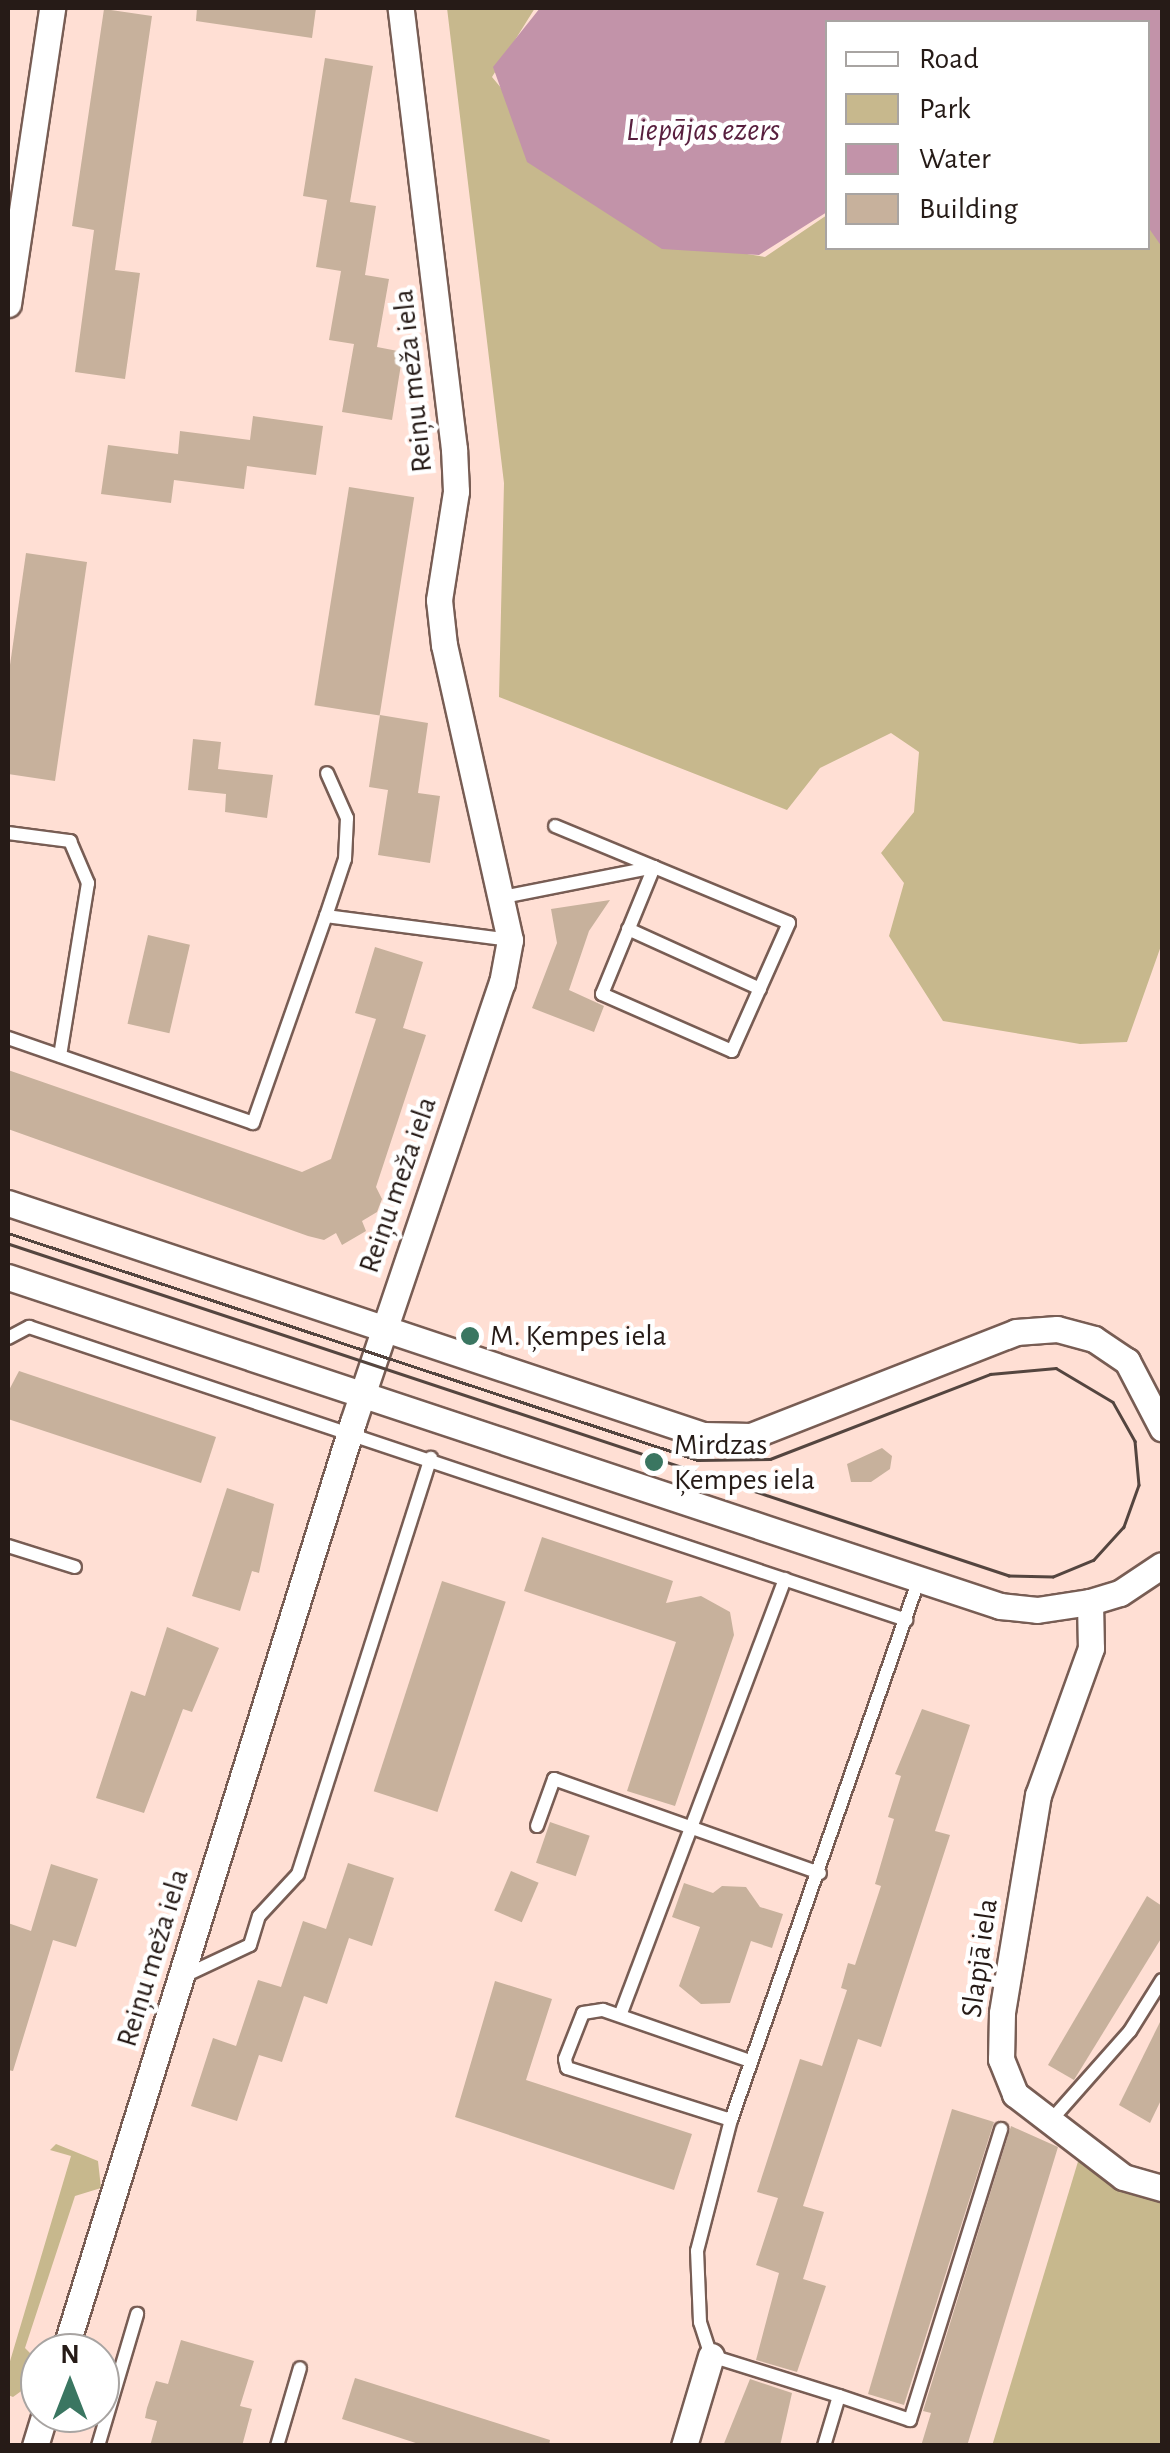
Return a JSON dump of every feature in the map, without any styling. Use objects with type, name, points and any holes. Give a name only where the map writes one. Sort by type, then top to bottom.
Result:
[{"type":"street","points":[[8,304],[52,8]]},
{"type":"street","name":"Reiņu meža iela","points":[[70,2333],[362,1393],[502,983],[510,940],[504,896],[444,645],[439,600],[456,491],[454,449],[401,8]]},
{"type":"street","points":[[8,1203],[674,1426],[736,1438],[1016,1332],[1057,1328],[1094,1339],[1126,1362],[1162,1428]]},
{"type":"street","points":[[8,1277],[1018,1609],[1090,1602],[1162,1586]]},
{"type":"street","points":[[1120,1593],[1162,1565]]},
{"type":"street","name":"Slapjā iela","points":[[1090,1602],[1092,1648],[1038,1795],[1002,2013],[1001,2059],[1015,2094],[1053,2118],[1122,2177],[1162,2188]]},
{"type":"street","points":[[684,2446],[711,2356]]},
{"type":"lane","points":[[8,1038],[253,1123],[345,859],[348,818],[327,773]]},
{"type":"lane","points":[[554,826],[789,923],[732,1051],[602,994],[654,868]]},
{"type":"lane","points":[[8,833],[70,841],[88,883],[60,1056]]},
{"type":"lane","points":[[504,896],[654,868]]},
{"type":"lane","points":[[326,916],[510,940]]},
{"type":"lane","points":[[628,930],[760,988]]},
{"type":"lane","points":[[8,1338],[29,1326],[906,1620]]},
{"type":"lane","points":[[182,1977],[250,1945],[259,1916],[298,1874],[431,1458]]},
{"type":"lane","points":[[8,1546],[75,1568]]},
{"type":"lane","points":[[621,2013],[785,1579]]},
{"type":"lane","points":[[919,1579],[820,1872],[730,2120],[697,2251],[700,2322],[711,2356],[910,2420],[1001,2128]]},
{"type":"lane","points":[[538,1826],[554,1778],[820,1872]]},
{"type":"lane","points":[[1053,2118],[1130,2031],[1162,1980]]},
{"type":"lane","points":[[730,2120],[567,2068],[583,2013],[621,2013],[750,2061]]},
{"type":"lane","points":[[98,2446],[138,2314]]},
{"type":"lane","points":[[277,2446],[300,2368]]},
{"type":"lane","points":[[824,2446],[839,2396]]},
{"type":"green space","points":[[447,8],[535,8],[492,77],[595,201],[670,241],[765,257],[825,216],[825,250],[1150,250],[1150,20],[825,22],[600,8],[1162,8],[1162,943],[1127,1042],[1080,1044],[943,1021],[889,936],[904,883],[881,853],[914,812],[919,752],[891,733],[820,768],[787,810],[499,697],[504,483]]},
{"type":"green space","points":[[56,2144],[98,2161],[101,2188],[75,2196],[30,2333],[20,2333],[20,2392],[13,2397],[8,2395],[8,2368],[71,2156],[50,2150]]},
{"type":"green space","points":[[1083,2145],[1162,2188],[1162,2445],[992,2446]]},
{"type":"water","name":"Liepājas ezers","points":[[540,8],[1162,8],[1162,247],[1150,230],[1150,20],[825,20],[825,213],[759,255],[662,249],[527,162],[493,67]]},
{"type":"building","points":[[197,8],[316,8],[312,38],[196,21]]},
{"type":"building","points":[[104,9],[152,16],[115,270],[140,273],[125,379],[75,372],[94,230],[72,226]]},
{"type":"building","points":[[325,58],[373,66],[350,202],[376,206],[365,275],[389,279],[377,347],[403,352],[392,420],[342,412],[354,344],[329,340],[341,271],[316,267],[327,200],[303,196]]},
{"type":"building","points":[[253,416],[323,426],[316,475],[247,466],[244,489],[174,480],[171,503],[101,494],[108,445],[178,454],[180,431],[250,440]]},
{"type":"building","points":[[349,487],[414,497],[380,716],[314,705]]},
{"type":"building","points":[[26,553],[87,562],[55,781],[8,774],[8,679]]},
{"type":"building","points":[[380,715],[428,723],[418,793],[440,796],[430,863],[378,855],[388,790],[369,787]]},
{"type":"building","points":[[193,739],[221,742],[218,769],[273,775],[267,818],[225,812],[226,794],[188,790]]},
{"type":"building","points":[[610,900],[589,931],[569,990],[604,1006],[594,1032],[532,1008],[557,943],[551,909]]},
{"type":"building","points":[[148,935],[190,945],[169,1033],[128,1024]]},
{"type":"building","points":[[375,947],[423,962],[403,1028],[426,1035],[376,1187],[382,1199],[377,1212],[362,1221],[366,1231],[342,1245],[336,1233],[324,1240],[308,1236],[8,1129],[8,1070],[302,1172],[331,1159],[376,1019],[355,1013]]},
{"type":"building","points":[[19,1371],[216,1437],[201,1483],[8,1419],[8,1392]]},
{"type":"building","points":[[882,1448],[892,1456],[890,1469],[871,1482],[851,1482],[847,1464]]},
{"type":"building","points":[[227,1488],[274,1504],[259,1573],[252,1571],[240,1611],[192,1596]]},
{"type":"building","points":[[542,1537],[673,1581],[666,1603],[701,1596],[730,1612],[734,1635],[675,1806],[627,1791],[676,1642],[524,1591]]},
{"type":"building","points":[[442,1581],[506,1602],[437,1812],[374,1791]]},
{"type":"building","points":[[167,1627],[219,1648],[192,1712],[183,1709],[144,1813],[96,1798],[131,1691],[145,1696]]},
{"type":"building","points":[[922,1709],[970,1725],[935,1831],[950,1835],[881,2047],[858,2039],[803,2206],[824,2212],[803,2279],[826,2286],[797,2372],[756,2360],[779,2273],[756,2265],[778,2198],[757,2192],[800,2059],[822,2066],[847,1990],[841,1988],[848,1963],[855,1965],[881,1886],[875,1884],[894,1819],[888,1817],[901,1776],[895,1774]]},
{"type":"building","points":[[550,1822],[590,1836],[576,1876],[536,1863]]},
{"type":"building","points":[[348,1863],[394,1878],[372,1946],[349,1938],[327,2004],[304,1996],[282,2062],[259,2055],[237,2121],[191,2106],[213,2038],[236,2046],[258,1980],[281,1987],[303,1921],[326,1929]]},
{"type":"building","points":[[51,1864],[98,1879],[76,1947],[53,1940],[13,2071],[8,2070],[8,1923],[31,1931]]},
{"type":"building","points":[[511,1871],[539,1883],[522,1922],[494,1911]]},
{"type":"building","points":[[684,1883],[713,1893],[722,1886],[746,1887],[760,1907],[783,1914],[772,1948],[751,1941],[730,2003],[701,2004],[679,1986],[700,1927],[672,1917]]},
{"type":"building","points":[[1147,1896],[1162,1906],[1162,1937],[1074,2080],[1048,2065]]},
{"type":"building","points":[[495,1981],[552,1999],[526,2080],[692,2134],[674,2190],[455,2117]]},
{"type":"building","points":[[1162,2018],[1162,2098],[1150,2123],[1119,2105]]},
{"type":"building","points":[[952,2109],[994,2122],[904,2405],[868,2394]]},
{"type":"building","points":[[1011,2126],[1058,2147],[967,2446],[921,2446],[931,2413],[923,2411]]},
{"type":"building","points":[[181,2340],[254,2361],[240,2406],[252,2409],[242,2446],[150,2446],[157,2421],[145,2418],[147,2408],[156,2381],[168,2384]]},
{"type":"building","points":[[355,2378],[550,2440],[549,2446],[425,2446],[342,2419]]},
{"type":"building","points":[[750,2379],[792,2393],[780,2446],[723,2446]]},
{"type":"tram line","points":[[8,1233],[698,1460],[770,1459],[990,1374],[1056,1368],[1113,1402],[1135,1441],[1139,1485],[1124,1527],[1094,1560],[1053,1577],[1009,1576],[8,1244]]},
{"type":"place","name":"M. Ķempes iela","points":[[470,1336]]},
{"type":"place","name":"Mirdzas Ķempes iela","points":[[654,1462]]}]
